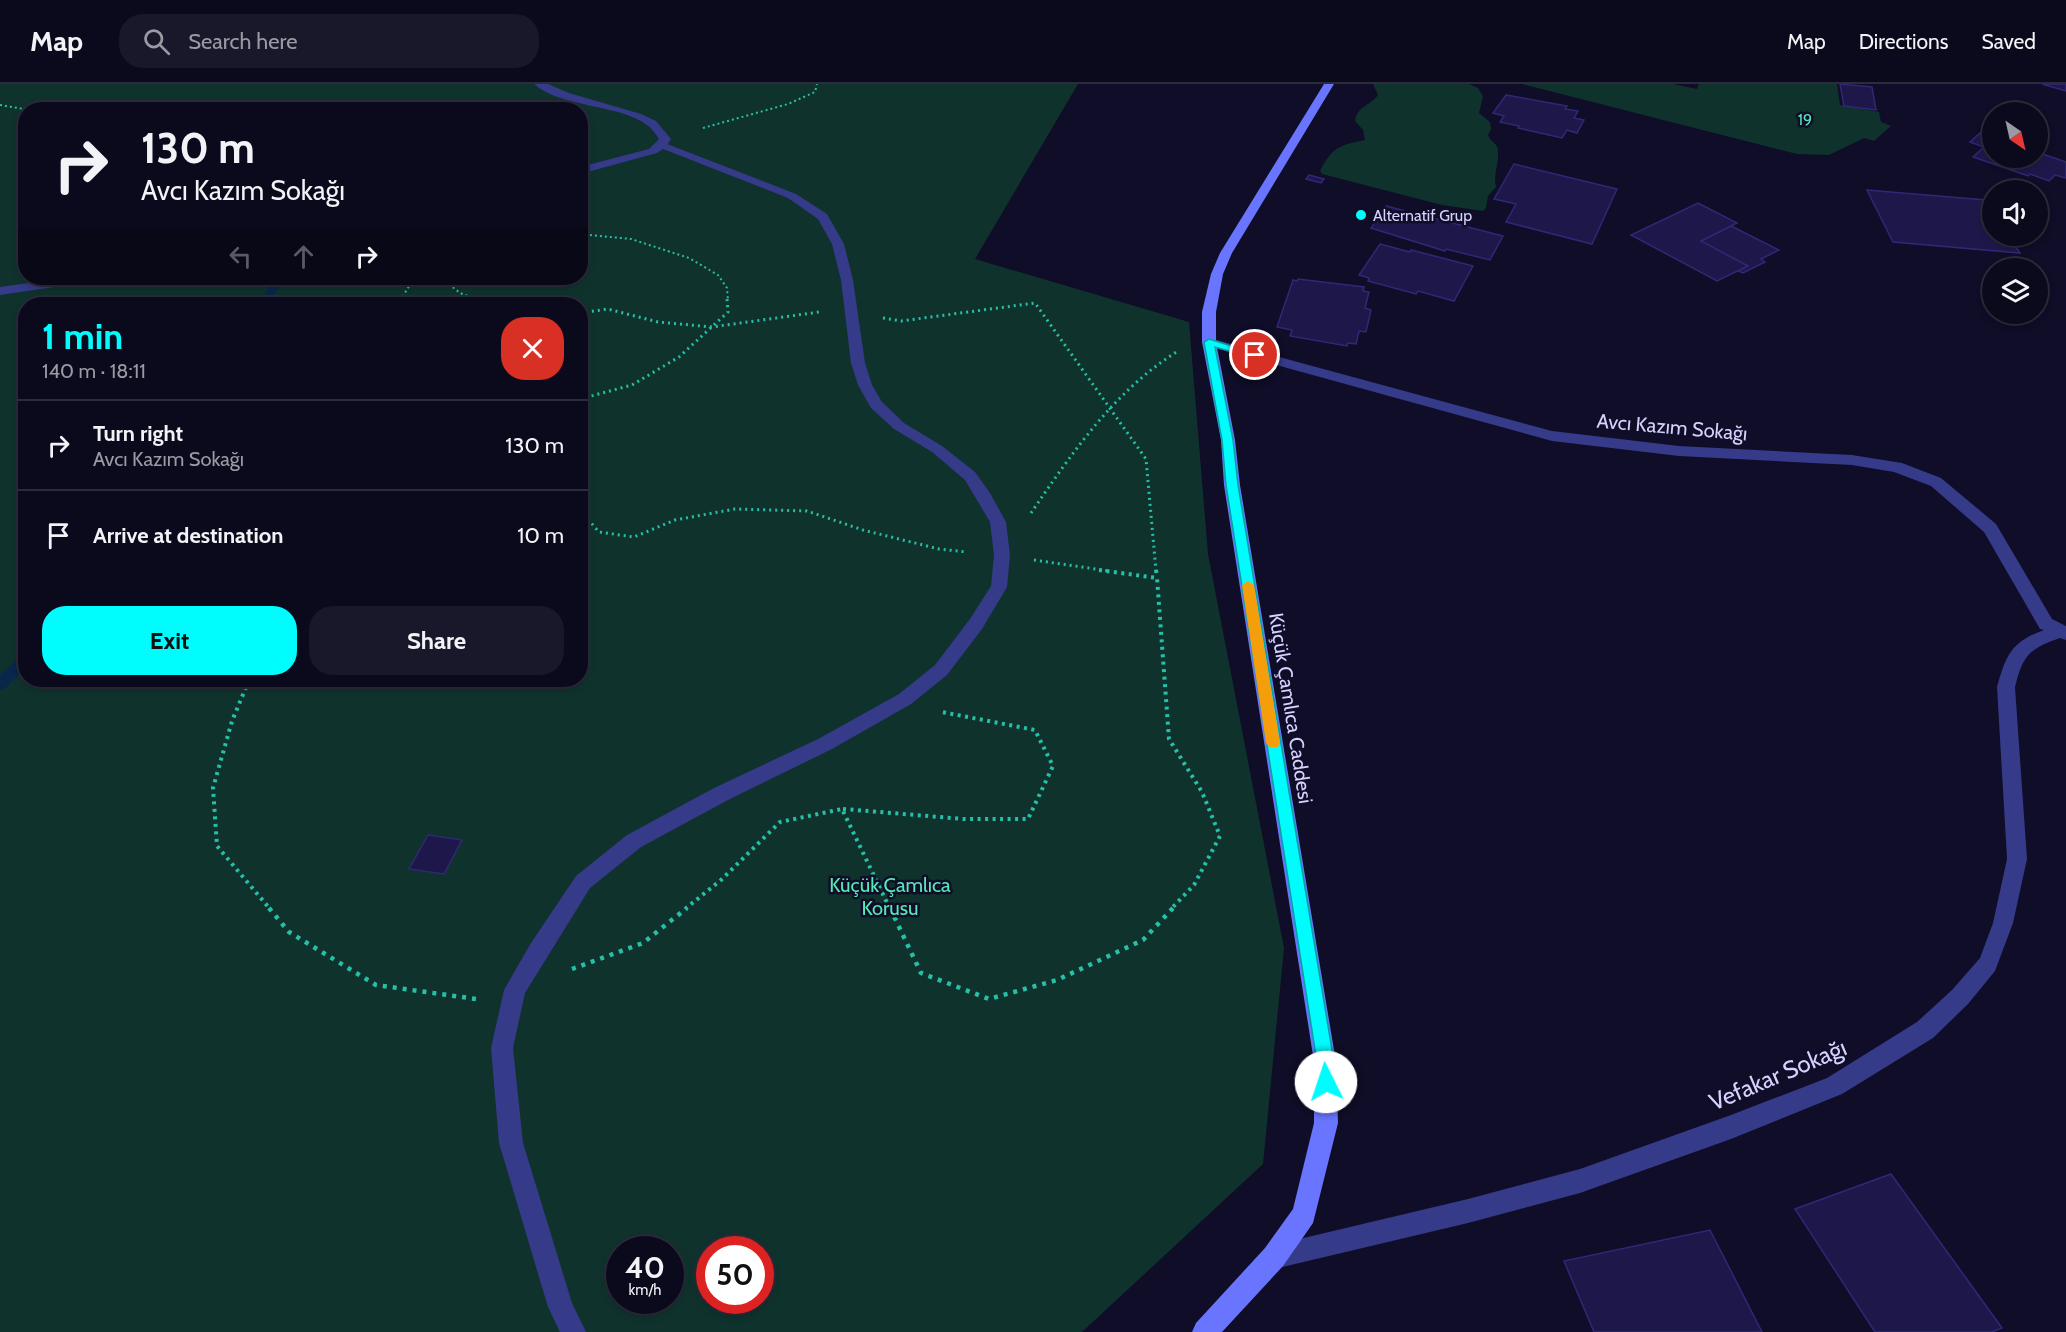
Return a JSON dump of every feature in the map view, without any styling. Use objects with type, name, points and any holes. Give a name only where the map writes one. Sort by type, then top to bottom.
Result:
[{"type":"main road","name":"Küçük Çamlıca Caddesi","points":[[1205,1332],[1274,1257],[1305,1214],[1326,1123],[1325,1062],[1232,485],[1228,440],[1209,342],[1209,312],[1217,274],[1226,253],[1329,84]]},
{"type":"street","points":[[539,84],[565,96],[587,102]]},
{"type":"street","points":[[573,1332],[561,1306],[511,1143],[502,1048],[515,990],[538,950],[584,882],[634,841],[721,794],[825,744],[893,706],[941,670],[976,624],[999,587],[1002,555],[998,522],[986,497],[970,476],[937,449],[899,426],[876,405],[865,385],[858,363],[847,280],[838,244],[823,217],[792,196],[663,142],[652,123],[637,116],[588,102]]},
{"type":"street","points":[[588,169],[644,154],[663,142]]},
{"type":"street","points":[[0,291],[41,285]]},
{"type":"street","name":"Avcı Kazım Sokağı","points":[[1209,342],[1552,436],[1650,449],[1852,460],[1897,467],[1936,482],[1990,528],[2046,624],[2063,633]]},
{"type":"street","name":"Vefakar Sokağı","points":[[1274,1257],[1468,1211],[1580,1181],[1834,1086],[1925,1030],[1960,997],[1988,964],[2003,923],[2017,859],[2006,687],[2011,664],[2020,648],[2034,640],[2063,633]]},
{"type":"path","points":[[663,142],[788,104],[814,92],[817,84]]},
{"type":"path","points":[[0,105],[18,108]]},
{"type":"path","points":[[588,235],[631,239],[689,258],[718,275],[727,288],[728,312],[679,357],[632,385],[588,397]]},
{"type":"path","points":[[450,285],[460,293],[472,297]]},
{"type":"path","points":[[588,312],[608,309],[658,322],[712,327],[829,311],[901,321],[1035,303],[1146,459],[1169,739],[1202,792],[1220,836],[1194,885],[1143,940],[1057,980],[989,999],[921,973],[842,809]]},
{"type":"path","points":[[1002,555],[1068,459],[1110,411],[1161,360],[1182,349],[1209,342]]},
{"type":"path","points":[[588,519],[599,532],[634,537],[675,520],[735,509],[807,511],[863,530],[939,549],[1002,555],[1156,578]]},
{"type":"path","points":[[246,687],[232,721],[213,788],[217,846],[289,932],[376,985],[472,1000],[515,990],[643,943],[721,880],[780,822],[842,809],[964,819],[1028,819],[1053,766],[1035,730],[971,716],[893,706]]},
{"type":"green space","name":"Küçük Çamlıca Korusu","points":[[0,84],[1078,84],[975,259],[1189,322],[1208,554],[1284,948],[1263,1164],[1082,1332],[0,1332]]},
{"type":"green space","points":[[1373,84],[1469,84],[1478,88],[1483,96],[1479,113],[1490,122],[1491,129],[1488,135],[1497,146],[1498,151],[1496,187],[1488,196],[1486,208],[1483,211],[1442,205],[1322,174],[1320,171],[1338,148],[1365,140],[1363,130],[1355,121],[1358,112],[1378,95]]},
{"type":"green space","name":"19","points":[[1522,84],[1673,84],[1697,89],[1699,84],[1837,84],[1840,105],[1879,112],[1881,122],[1891,126],[1874,141],[1864,138],[1829,155],[1797,154]]},
{"type":"building","points":[[1840,84],[1872,87],[1876,110],[1844,106]]},
{"type":"building","points":[[2042,84],[2066,84],[2066,91]]},
{"type":"building","points":[[1506,95],[1567,106],[1565,109],[1578,111],[1574,118],[1584,120],[1577,133],[1567,130],[1562,138],[1518,128],[1519,126],[1500,122],[1504,116],[1493,113]]},
{"type":"building","points":[[1982,131],[1982,146],[1970,142]]},
{"type":"building","points":[[1982,149],[1982,160],[1973,157]]},
{"type":"building","points":[[2048,156],[2066,162],[2066,178],[2055,175],[2049,181],[2030,174],[2028,176],[2005,168],[2048,168]]},
{"type":"building","points":[[1514,164],[1617,189],[1592,244],[1506,222],[1516,204],[1494,199]]},
{"type":"building","points":[[1309,175],[1324,179],[1321,183],[1306,179]]},
{"type":"building","points":[[1867,190],[1982,200],[1982,246],[2015,246],[2020,253],[1893,242]]},
{"type":"building","points":[[1698,203],[1737,223],[1701,241],[1748,266],[1717,281],[1631,235]]},
{"type":"building","points":[[1386,206],[1503,236],[1490,260],[1446,249],[1445,251],[1371,228]]},
{"type":"building","points":[[1731,226],[1779,250],[1761,259],[1765,262],[1743,273],[1738,271],[1748,266],[1701,241]]},
{"type":"building","points":[[1380,244],[1473,266],[1454,301],[1418,291],[1416,294],[1368,281],[1369,278],[1359,275]]},
{"type":"building","points":[[1293,280],[1364,287],[1363,291],[1369,292],[1365,308],[1371,310],[1366,332],[1359,331],[1356,344],[1348,343],[1347,346],[1290,336],[1292,330],[1277,327]]},
{"type":"building","points":[[428,835],[462,840],[444,874],[409,869]]},
{"type":"building","points":[[1891,1174],[2002,1328],[1992,1332],[1875,1332],[1795,1209]]},
{"type":"building","points":[[1710,1230],[1762,1332],[1594,1332],[1564,1261]]},
{"type":"waterway","points":[[268,297],[275,285]]},
{"type":"waterway","points":[[0,684],[18,667]]},
{"type":"slow traffic","points":[[1248,585],[1273,743]]},
{"type":"place","name":"Alternatif Grup","points":[[1361,215]]},
{"type":"route","points":[[1255,355],[1209,342],[1228,440],[1232,485],[1325,1062],[1326,1082]]}]
